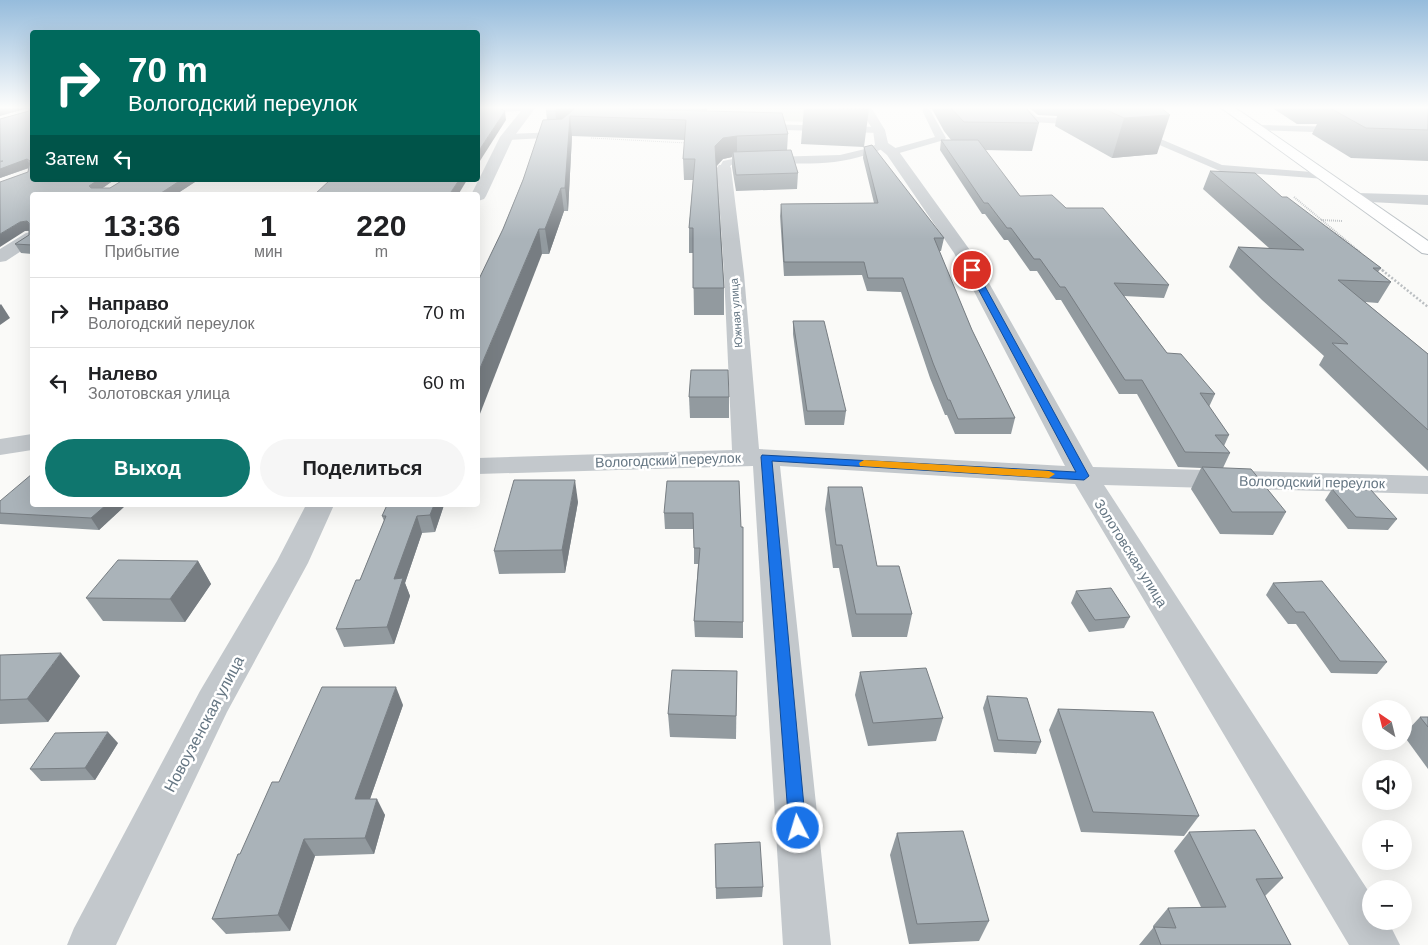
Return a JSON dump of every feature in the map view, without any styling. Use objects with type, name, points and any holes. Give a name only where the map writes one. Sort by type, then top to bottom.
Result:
[{"type":"street","points":[[480,192],[501,151]]},
{"type":"street","name":"Золотовская улица","points":[[890,151],[963,253],[1084,476],[1376,945]]},
{"type":"street","points":[[1290,151],[1428,249]]},
{"type":"street","name":"Южная улица","points":[[724,168],[807,945]]},
{"type":"street","points":[[1357,198],[1428,200]]},
{"type":"street","points":[[0,257],[30,238]]},
{"type":"street","points":[[0,447],[30,442]]},
{"type":"street","name":"Вологодский переулок","points":[[480,466],[756,458],[1084,476],[1428,485]]},
{"type":"street","name":"Новоузенская улица","points":[[91,945],[213,702],[292,563],[319,507]]},
{"type":"lane","points":[[724,168],[727,163],[743,160],[834,160],[871,151]]},
{"type":"lane","points":[[1182,151],[1220,168],[1325,176]]},
{"type":"path","points":[[1279,172],[1288,192],[1364,255]]},
{"type":"path","points":[[1371,261],[1428,307]]},
{"type":"building","points":[[0,151],[30,151],[30,161],[27,159],[0,169],[0,162],[3,161],[0,161]]},
{"type":"building","points":[[533,151],[568,151],[565,188],[561,188],[545,229],[539,229],[480,368],[480,277],[503,229]]},
{"type":"building","points":[[684,151],[715,151],[724,288],[693,288],[693,228],[689,228],[695,159],[683,159]]},
{"type":"building","points":[[791,151],[798,173],[736,175],[733,152]]},
{"type":"building","points":[[865,151],[877,151],[944,238],[934,238],[972,330],[1015,418],[958,419],[933,363],[903,278],[868,278],[864,262],[784,262],[781,204],[878,203]]},
{"type":"building","points":[[949,151],[986,151],[1020,196],[1052,195],[1066,208],[1103,208],[1169,285],[1114,283],[1167,353],[1181,354],[1215,394],[1200,393],[1229,435],[1215,435],[1230,453],[1185,452],[1142,380],[1125,380],[1065,287],[1060,287],[1040,259],[1034,259],[1011,228],[1007,228],[988,203],[984,203]]},
{"type":"building","points":[[30,161],[30,182],[95,182],[89,186],[91,188],[110,188],[120,182],[178,182],[163,192],[30,192],[30,245],[15,244],[29,235],[29,223],[27,221],[20,222],[0,234],[0,182],[28,172]]},
{"type":"building","points":[[1210,171],[1255,173],[1282,197],[1287,197],[1381,268],[1373,268],[1391,282],[1338,280],[1428,354],[1428,430],[1332,343],[1348,344],[1238,247],[1304,250]]},
{"type":"building","points":[[328,182],[458,182],[451,192],[317,192]]},
{"type":"building","points":[[793,321],[824,321],[846,411],[807,411]]},
{"type":"building","points":[[691,370],[728,370],[729,397],[689,397]]},
{"type":"building","points":[[1202,467],[1251,469],[1286,512],[1232,512]]},
{"type":"building","points":[[30,476],[30,507],[104,507],[91,518],[0,513],[0,501]]},
{"type":"building","points":[[514,480],[575,480],[562,550],[494,551]]},
{"type":"building","points":[[667,481],[739,481],[741,527],[743,527],[743,622],[694,621],[700,548],[694,548],[693,513],[664,513]]},
{"type":"building","points":[[828,487],[862,487],[877,566],[899,566],[912,614],[856,614],[842,545],[836,545]]},
{"type":"building","points":[[1332,489],[1371,490],[1397,519],[1356,517]]},
{"type":"building","points":[[386,507],[433,507],[430,515],[417,516],[394,579],[403,578],[387,627],[336,629],[356,580],[360,580],[386,516],[382,516]]},
{"type":"building","points":[[118,560],[198,561],[170,599],[86,598]]},
{"type":"building","points":[[1322,581],[1387,662],[1340,661],[1304,612],[1296,612],[1273,583]]},
{"type":"building","points":[[1111,588],[1130,617],[1095,620],[1076,591]]},
{"type":"building","points":[[61,653],[27,699],[0,700],[0,655]]},
{"type":"building","points":[[926,668],[943,718],[873,723],[860,672]]},
{"type":"building","points":[[672,670],[737,671],[736,716],[668,714]]},
{"type":"building","points":[[322,687],[396,687],[355,799],[377,799],[365,838],[304,839],[278,915],[212,919],[238,854],[240,854],[272,782],[279,782]]},
{"type":"building","points":[[987,696],[1027,698],[1041,742],[998,740]]},
{"type":"building","points":[[1058,709],[1153,712],[1199,816],[1093,812]]},
{"type":"building","points":[[1420,717],[1428,717],[1428,727]]},
{"type":"building","points":[[108,732],[85,768],[30,769],[55,733]]},
{"type":"building","points":[[1255,830],[1283,878],[1256,879],[1291,945],[1161,945],[1154,927],[1176,928],[1168,908],[1226,907],[1189,832]]},
{"type":"building","points":[[963,831],[989,921],[917,924],[897,833]]},
{"type":"building","points":[[760,842],[763,887],[716,888],[715,844]]},
{"type":"slow traffic","points":[[864,463],[1049,474]]},
{"type":"route","points":[[798,828],[766,457],[1084,476],[972,270]]}]
